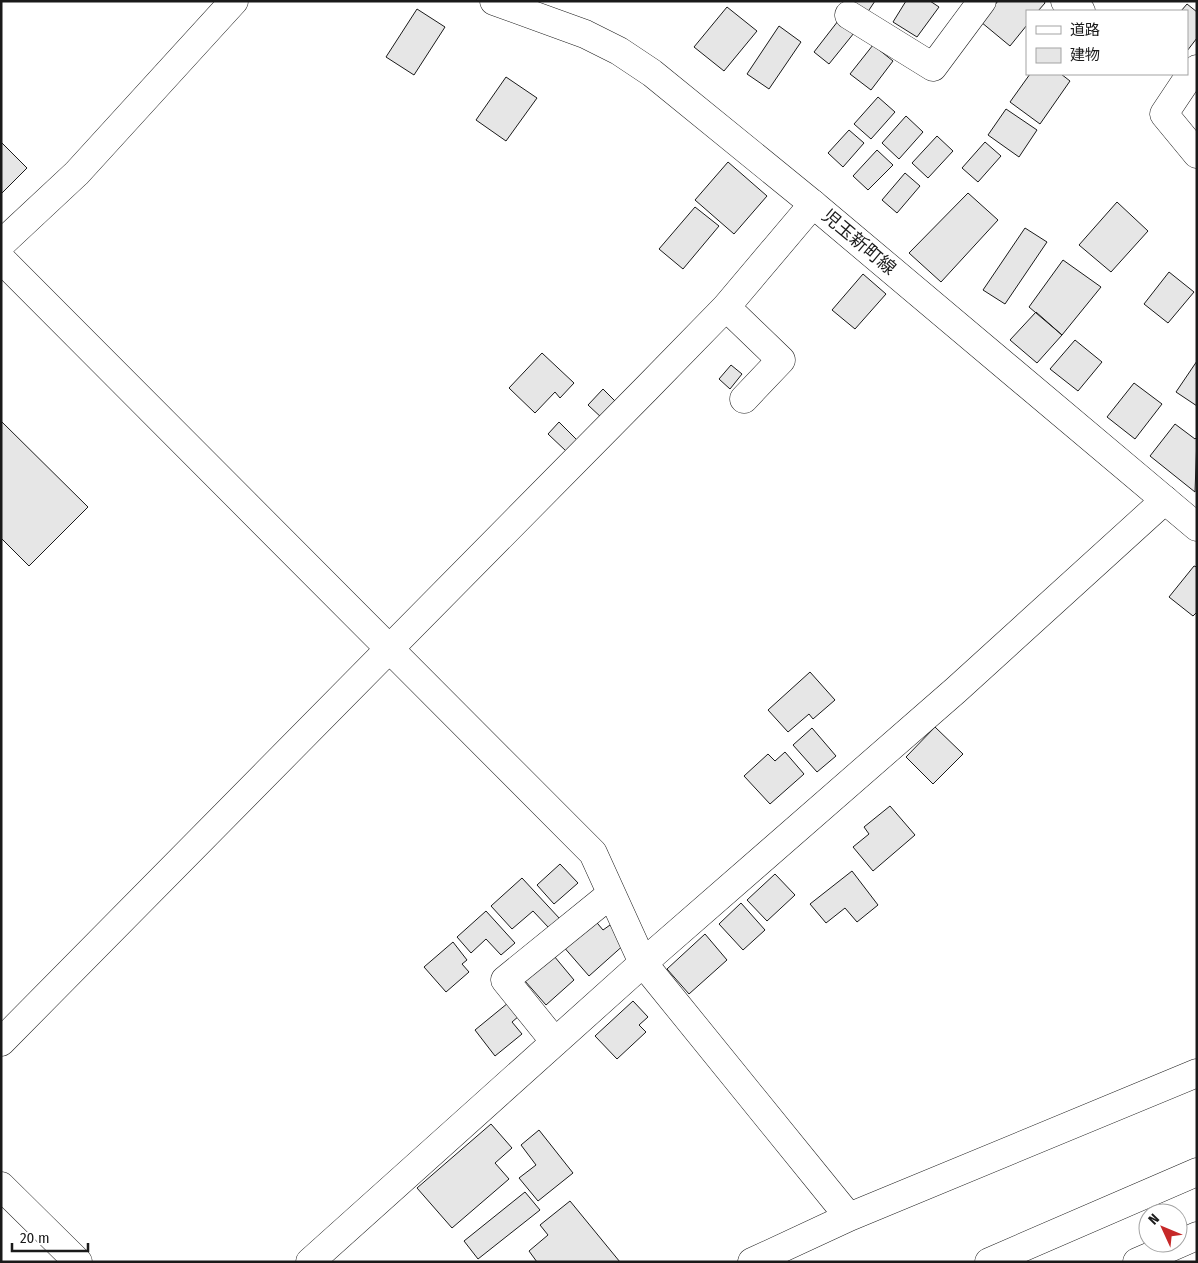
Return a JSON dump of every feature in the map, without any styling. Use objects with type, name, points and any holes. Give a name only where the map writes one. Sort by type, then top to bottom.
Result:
[{"type":"main road","points":[[1,244],[77,173],[234,1]]},
{"type":"main road","name":"児玉新町線","points":[[494,1],[546,18],[619,51],[657,77],[813,204],[1165,500],[1195,521]]},
{"type":"main road","points":[[1065,1],[1079,10]]},
{"type":"main road","points":[[849,15],[933,66],[969,5]]},
{"type":"main road","points":[[1188,75],[1164,114],[1197,154]]},
{"type":"main road","points":[[1,1042],[726,307],[813,204]]},
{"type":"main road","points":[[1,259],[592,853],[643,963],[849,1217]]},
{"type":"main road","points":[[726,307],[780,360],[744,398]]},
{"type":"main road","points":[[310,1262],[643,963],[956,690],[1165,500]]},
{"type":"main road","points":[[555,1042],[505,980],[611,894]]},
{"type":"main road","points":[[752,1262],[849,1217],[1197,1073]]},
{"type":"main road","points":[[989,1262],[1197,1172]]},
{"type":"main road","points":[[1,1186],[78,1262]]},
{"type":"main road","points":[[1137,1262],[1197,1236]]},
{"type":"building","points":[[845,1],[875,1],[865,16]]},
{"type":"building","points":[[906,1],[930,1],[939,7],[917,37],[893,22]]},
{"type":"building","points":[[998,1],[1044,1],[1045,3],[1039,10],[1026,10],[1026,26],[1010,46],[981,22]]},
{"type":"building","points":[[1187,4],[1197,12],[1197,38],[1188,50],[1188,10],[1182,10]]},
{"type":"building","points":[[727,7],[757,31],[724,71],[694,47]]},
{"type":"building","points":[[417,9],[445,27],[414,75],[386,57]]},
{"type":"building","points":[[838,21],[854,33],[829,64],[814,52]]},
{"type":"building","points":[[779,26],[801,42],[769,89],[747,74]]},
{"type":"building","points":[[873,45],[893,61],[871,90],[850,74]]},
{"type":"building","points":[[1029,75],[1062,75],[1070,81],[1040,124],[1010,102]]},
{"type":"building","points":[[506,77],[537,98],[506,141],[476,120]]},
{"type":"building","points":[[878,97],[895,112],[871,139],[854,124]]},
{"type":"building","points":[[1006,109],[1037,130],[1019,157],[988,135]]},
{"type":"building","points":[[906,116],[923,132],[899,159],[882,143]]},
{"type":"building","points":[[849,130],[864,143],[843,167],[828,153]]},
{"type":"building","points":[[937,136],[953,151],[928,178],[912,163]]},
{"type":"building","points":[[1,142],[27,168],[1,194]]},
{"type":"building","points":[[985,142],[1001,156],[978,182],[962,168]]},
{"type":"building","points":[[877,150],[893,165],[868,190],[853,176]]},
{"type":"building","points":[[728,162],[767,196],[734,234],[695,200]]},
{"type":"building","points":[[905,173],[920,186],[897,213],[882,200]]},
{"type":"building","points":[[968,193],[998,220],[941,282],[909,253]]},
{"type":"building","points":[[1117,202],[1148,231],[1111,272],[1079,245]]},
{"type":"building","points":[[695,207],[719,226],[683,269],[659,249]]},
{"type":"building","points":[[1025,228],[1047,242],[1005,304],[983,290]]},
{"type":"building","points":[[1063,260],[1101,287],[1062,335],[1029,307]]},
{"type":"building","points":[[1169,272],[1194,292],[1168,323],[1144,304]]},
{"type":"building","points":[[863,274],[886,294],[855,329],[832,310]]},
{"type":"building","points":[[1036,312],[1062,335],[1037,363],[1010,340]]},
{"type":"building","points":[[1075,340],[1102,362],[1078,391],[1050,369]]},
{"type":"building","points":[[542,353],[574,383],[560,398],[555,392],[535,413],[509,388]]},
{"type":"building","points":[[1197,361],[1197,406],[1176,392]]},
{"type":"building","points":[[731,365],[742,374],[730,389],[719,379]]},
{"type":"building","points":[[1134,383],[1162,404],[1135,439],[1107,417]]},
{"type":"building","points":[[603,389],[618,404],[603,419],[588,405]]},
{"type":"building","points":[[1,421],[88,507],[29,566],[1,538]]},
{"type":"building","points":[[559,422],[577,440],[566,451],[548,434]]},
{"type":"building","points":[[1175,424],[1195,439],[1197,437],[1195,492],[1150,456]]},
{"type":"building","points":[[1194,566],[1197,567],[1197,612],[1193,616],[1169,597]]},
{"type":"building","points":[[810,672],[835,700],[813,719],[809,714],[788,732],[768,710]]},
{"type":"building","points":[[935,727],[963,754],[933,784],[906,757]]},
{"type":"building","points":[[812,728],[836,756],[817,772],[793,745]]},
{"type":"building","points":[[785,752],[804,774],[770,804],[744,776],[768,754],[775,761]]},
{"type":"building","points":[[890,806],[915,835],[873,871],[853,847],[869,834],[864,827]]},
{"type":"building","points":[[560,864],[578,883],[554,904],[537,885]]},
{"type":"building","points":[[852,871],[878,905],[857,922],[845,908],[826,923],[810,904]]},
{"type":"building","points":[[775,874],[795,895],[767,921],[747,900]]},
{"type":"building","points":[[522,878],[560,919],[549,928],[533,911],[512,929],[491,906]]},
{"type":"building","points":[[741,903],[765,930],[743,950],[719,924]]},
{"type":"building","points":[[486,911],[515,943],[501,955],[486,939],[471,953],[457,937]]},
{"type":"building","points":[[593,918],[603,930],[610,925],[626,943],[589,976],[562,945]]},
{"type":"building","points":[[705,934],[727,960],[689,994],[667,969]]},
{"type":"building","points":[[453,942],[467,960],[462,964],[469,972],[446,992],[424,967]]},
{"type":"building","points":[[554,956],[574,980],[546,1005],[525,981]]},
{"type":"building","points":[[633,1001],[648,1017],[639,1025],[646,1032],[617,1059],[595,1036]]},
{"type":"building","points":[[508,1003],[519,1016],[512,1022],[522,1034],[495,1056],[475,1030]]},
{"type":"building","points":[[491,1124],[512,1148],[495,1163],[509,1179],[452,1228],[417,1188]]},
{"type":"building","points":[[539,1130],[573,1173],[538,1201],[519,1178],[536,1165],[521,1145]]},
{"type":"building","points":[[525,1192],[540,1210],[478,1259],[464,1241]]},
{"type":"building","points":[[570,1201],[620,1262],[537,1262],[529,1251],[548,1235],[540,1225]]}]
